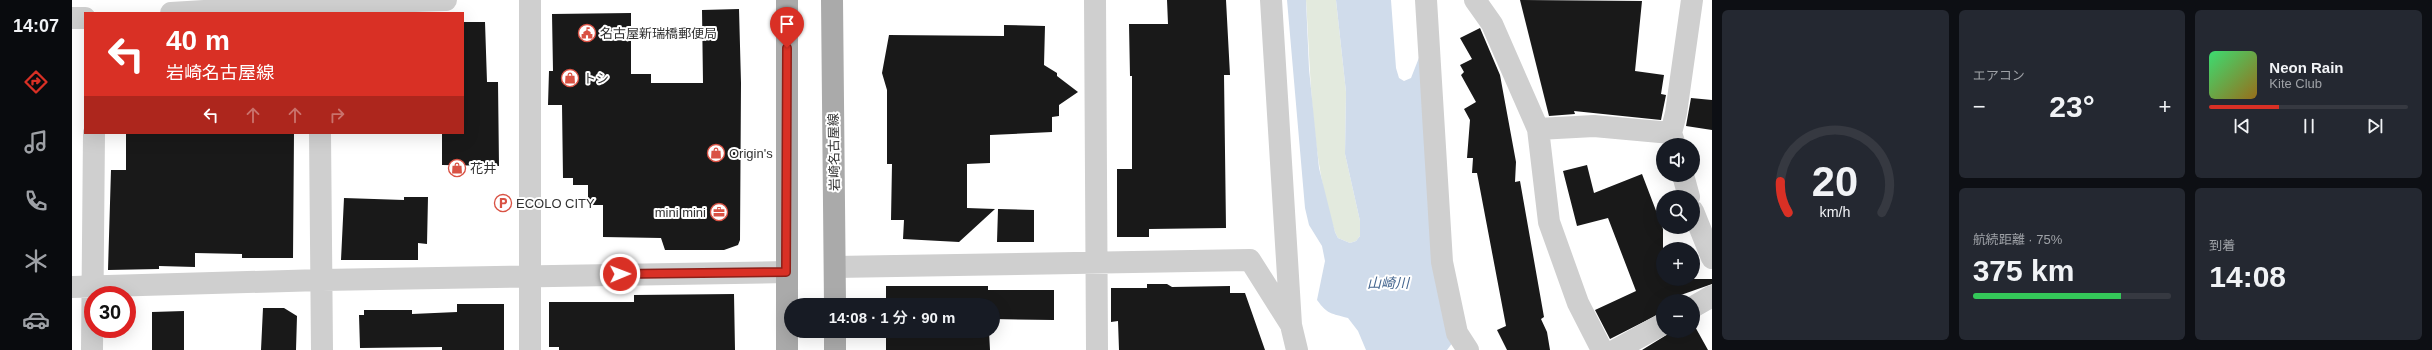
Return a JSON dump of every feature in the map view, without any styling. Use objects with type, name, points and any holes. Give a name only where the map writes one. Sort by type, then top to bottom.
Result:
[{"type":"main road","points":[[787,0],[787,350]]},
{"type":"main road","name":"岩崎名古屋線","points":[[832,0],[835,298]]},
{"type":"main road","points":[[835,338],[836,350]]},
{"type":"street","points":[[192,12],[446,0]]},
{"type":"street","points":[[530,0],[530,350]]},
{"type":"street","points":[[1095,0],[1097,350]]},
{"type":"street","points":[[1271,0],[1291,325],[1297,350]]},
{"type":"street","points":[[1426,0],[1442,262],[1457,333],[1468,350]]},
{"type":"street","points":[[1476,0],[1492,24],[1538,129],[1549,222],[1578,303],[1602,350]]},
{"type":"street","points":[[1673,138],[1692,0]]},
{"type":"street","points":[[72,18],[84,18]]},
{"type":"street","points":[[1538,129],[1594,126],[1667,138]]},
{"type":"street","points":[[92,350],[82,287],[94,134]]},
{"type":"street","points":[[320,134],[322,350]]},
{"type":"street","points":[[1700,228],[1712,258]]},
{"type":"street","points":[[835,267],[1250,260],[1291,325]]},
{"type":"street","points":[[82,287],[530,275],[786,272]]},
{"type":"street","points":[[1700,303],[1712,296]]},
{"type":"street","points":[[1616,350],[1656,328]]},
{"type":"shaded area","points":[[1306,0],[1336,0],[1346,92],[1345,154],[1360,221],[1360,236],[1356,241],[1350,243],[1338,238],[1335,232],[1321,175],[1313,117]]},
{"type":"water","name":"山崎川","points":[[1287,0],[1306,0],[1309,69],[1319,168],[1335,232],[1338,238],[1350,243],[1356,241],[1360,236],[1360,221],[1345,154],[1346,92],[1336,0],[1391,0],[1396,68],[1399,78],[1404,81],[1411,78],[1422,50],[1453,342],[1447,350],[1366,350],[1358,331],[1348,318],[1327,311],[1317,300],[1325,261],[1322,246],[1309,225],[1305,208]]},
{"type":"building","points":[[1167,0],[1226,0],[1230,75],[1224,75],[1226,228],[1149,229],[1149,237],[1117,237],[1117,169],[1132,169],[1132,76],[1130,76],[1129,24],[1168,24]]},
{"type":"building","points":[[1520,0],[1642,1],[1635,71],[1664,75],[1661,94],[1666,95],[1661,120],[1574,111],[1575,114],[1549,116]]},
{"type":"building","points":[[739,9],[741,83],[740,240],[738,245],[724,250],[665,250],[661,238],[603,237],[603,205],[588,205],[588,185],[573,185],[573,178],[563,178],[562,105],[548,105],[549,71],[553,71],[552,14],[631,13],[631,74],[651,74],[651,83],[703,83],[702,10]]},
{"type":"building","points":[[464,22],[485,22],[487,82],[498,82],[499,166],[442,165],[442,134],[464,134]]},
{"type":"building","points":[[1004,25],[1045,26],[1044,65],[1057,73],[1057,76],[1078,92],[1059,105],[1059,116],[1052,117],[1052,132],[990,135],[990,163],[967,164],[967,208],[995,209],[959,242],[903,239],[904,220],[891,220],[892,164],[887,164],[887,90],[882,73],[889,35],[1004,36]]},
{"type":"building","points":[[1480,28],[1500,75],[1516,162],[1515,182],[1520,181],[1544,317],[1541,319],[1547,332],[1550,350],[1507,350],[1497,330],[1506,326],[1477,173],[1472,173],[1473,158],[1467,158],[1470,120],[1464,109],[1476,102],[1461,75],[1464,72],[1460,65],[1472,59],[1460,38]]},
{"type":"building","points":[[1691,98],[1712,100],[1712,130],[1686,126]]},
{"type":"building","points":[[126,134],[294,134],[293,258],[242,258],[242,254],[195,253],[195,267],[159,266],[159,269],[108,270],[111,170],[126,170]]},
{"type":"building","points":[[1587,165],[1594,193],[1642,174],[1656,211],[1656,234],[1663,234],[1663,242],[1656,242],[1656,286],[1700,286],[1700,279],[1712,279],[1712,284],[1684,294],[1656,294],[1656,316],[1610,339],[1595,310],[1636,291],[1608,218],[1577,226],[1563,171]]},
{"type":"building","points":[[404,197],[428,197],[427,244],[418,243],[418,260],[341,260],[344,198],[404,200]]},
{"type":"building","points":[[998,209],[1034,210],[1034,242],[997,242]]},
{"type":"building","points":[[1147,284],[1167,284],[1172,287],[1230,286],[1230,293],[1245,293],[1265,350],[1119,350],[1118,321],[1111,322],[1111,288],[1147,288]]},
{"type":"building","points":[[886,286],[988,286],[988,290],[1054,290],[1054,320],[1000,319],[1000,298],[886,298]]},
{"type":"building","points":[[734,294],[735,350],[559,350],[559,347],[549,347],[549,302],[634,302],[634,295]]},
{"type":"building","points":[[457,304],[504,304],[504,350],[442,350],[442,347],[360,348],[359,315],[364,315],[364,310],[412,310],[412,314],[457,312]]},
{"type":"building","points":[[263,308],[284,308],[297,316],[296,350],[261,350]]},
{"type":"building","points":[[184,311],[184,350],[152,350],[152,312]]},
{"type":"building","points":[[1700,336],[1708,350],[1642,350],[1662,338],[1700,338]]},
{"type":"building","points":[[886,338],[989,338],[990,350],[886,350]]},
{"type":"place","name":"名古屋新瑞橋郵便局","points":[[587,33]]},
{"type":"place","name":"トシ","points":[[570,78]]},
{"type":"place","name":"Origin's","points":[[716,153]]},
{"type":"place","name":"花井","points":[[457,168]]},
{"type":"place","name":"ECOLO CITY","points":[[503,203]]},
{"type":"place","name":"mini mini","points":[[719,212]]},
{"type":"route","points":[[620,274],[786,272],[787,48]]}]
